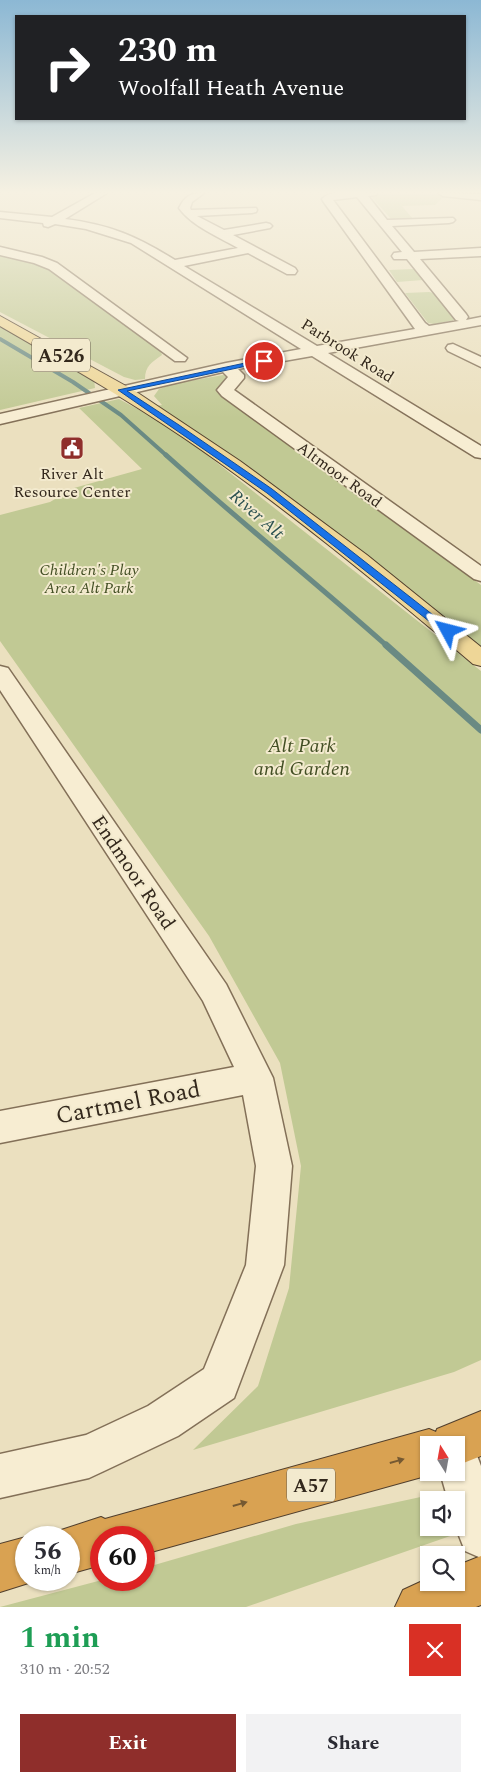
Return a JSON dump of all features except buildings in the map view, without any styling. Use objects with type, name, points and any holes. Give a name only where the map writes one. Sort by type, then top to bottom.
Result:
[{"type":"highway","points":[[465,1441],[481,1434]]},
{"type":"highway","name":"A57","points":[[155,1527],[420,1454]]},
{"type":"highway","points":[[0,1568],[15,1564]]},
{"type":"highway","points":[[420,1607],[481,1580]]},
{"type":"main road","name":"A526","points":[[0,320],[121,390],[177,426],[269,491],[343,547],[481,659]]},
{"type":"street","points":[[56,268],[180,358]]},
{"type":"street","name":"Parbrook Road","points":[[181,268],[481,453]]},
{"type":"street","points":[[273,274],[298,270],[293,268]]},
{"type":"street","points":[[377,268],[420,326],[428,332]]},
{"type":"street","points":[[422,268],[481,331]]},
{"type":"street","points":[[0,418],[226,367],[428,332],[470,321]]},
{"type":"street","points":[[481,349],[458,351],[481,363]]},
{"type":"street","points":[[163,364],[180,358],[196,356]]},
{"type":"street","name":"Altmoor Road","points":[[226,367],[236,375],[236,378],[226,387],[228,393],[481,575]]},
{"type":"street","name":"Endmoor Road","points":[[0,673],[215,993],[256,1078],[274,1166],[265,1265],[219,1383],[163,1421],[89,1456],[0,1476]]},
{"type":"street","name":"Cartmel Road","points":[[0,1127],[256,1078]]},
{"type":"street","points":[[464,1481],[481,1535]]},
{"type":"green space","points":[[0,268],[46,268],[160,349],[162,355],[152,362],[145,375],[145,379],[135,380],[124,377],[0,312]]},
{"type":"green space","points":[[414,269],[423,280],[397,282],[389,270]]},
{"type":"green space","points":[[405,293],[434,293],[455,320],[434,324],[428,323]]},
{"type":"green space","points":[[0,325],[94,379],[95,388],[0,410]]},
{"type":"green space","points":[[223,375],[229,376],[231,400],[481,585],[481,659],[148,407],[162,405],[154,396],[159,389],[173,384]]},
{"type":"green space","name":"Alt Park and Garden","points":[[119,399],[173,428],[481,671],[481,1360],[454,1372],[193,1450],[258,1386],[289,1288],[301,1166],[280,1063],[209,936],[0,641],[0,515],[50,502],[74,488],[142,469],[79,408]]},
{"type":"green space","points":[[420,1497],[420,1536],[450,1536],[246,1607],[0,1607],[60,1591],[80,1591],[80,1586],[90,1583],[90,1591],[155,1591],[155,1565],[296,1524]]},
{"type":"waterway","name":"River Alt","points":[[0,339],[73,382],[121,415],[167,456]]},
{"type":"waterway","name":"River Alt","points":[[166,455],[387,646]]},
{"type":"waterway","name":"River Alt","points":[[386,645],[481,730]]},
{"type":"place","name":"River Alt Resource Center","points":[[72,448]]},
{"type":"route","points":[[264,361],[226,367],[121,390],[177,426],[269,491],[448,631]]},
{"type":"park label","name":"Children's Play Area Alt Park","points":[[89,578]]}]
